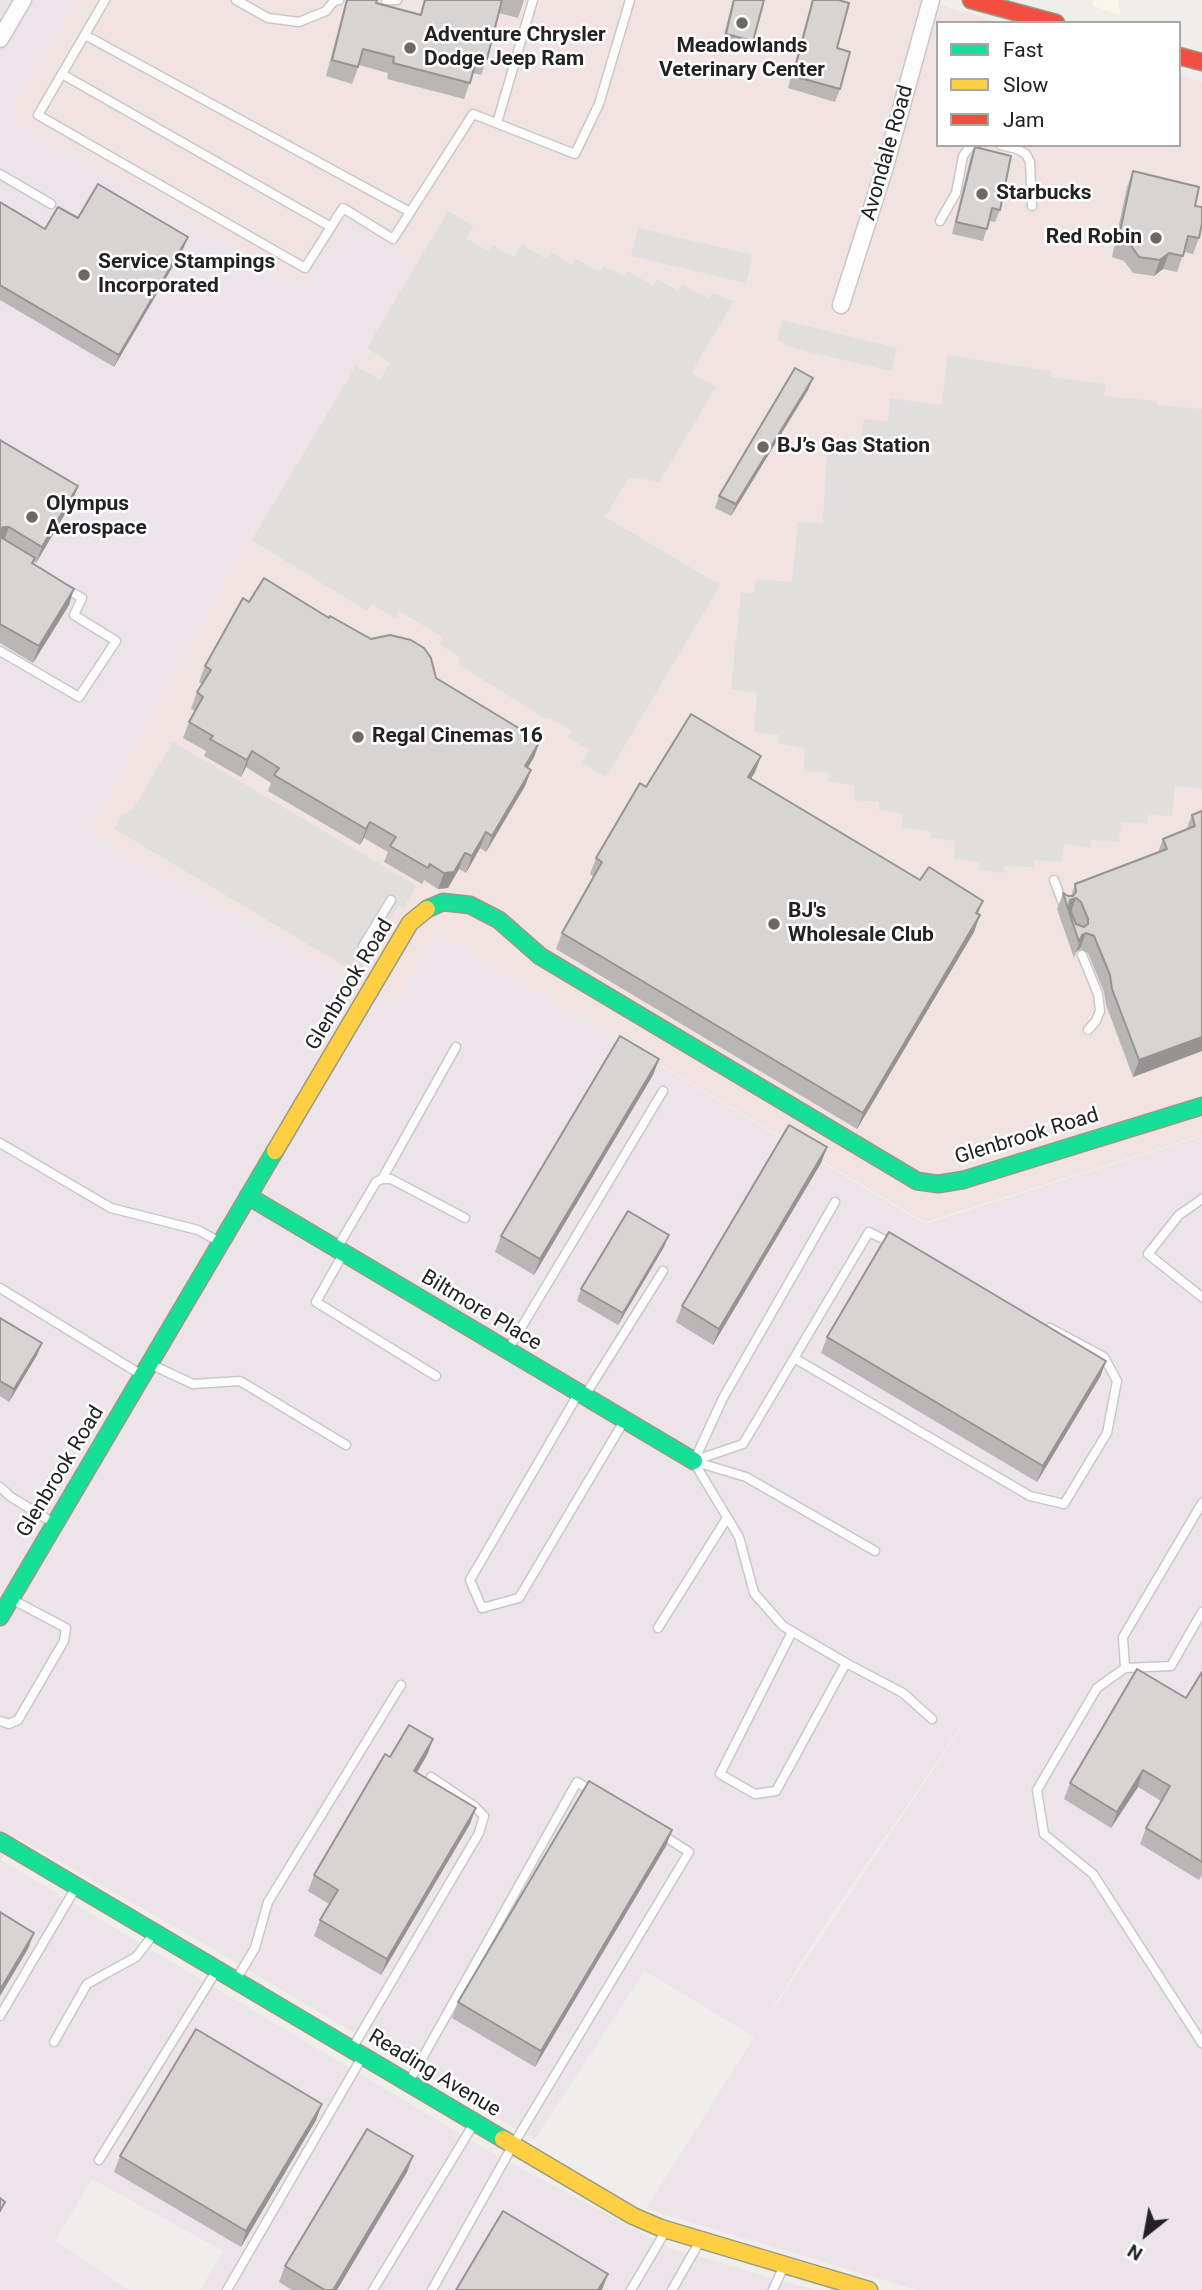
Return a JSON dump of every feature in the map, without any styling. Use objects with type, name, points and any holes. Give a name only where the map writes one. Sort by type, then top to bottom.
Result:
[{"type":"street","points":[[0,39],[23,0]]},
{"type":"street","name":"Avondale Road","points":[[841,305],[885,167],[931,0]]},
{"type":"street","points":[[971,0],[1049,21]]},
{"type":"street","points":[[1181,57],[1202,62]]},
{"type":"street","name":"Glenbrook Road","points":[[0,1617],[410,923],[424,910],[443,902],[470,905],[499,920],[540,956],[917,1181],[938,1184],[963,1180],[1202,1105]]},
{"type":"street","name":"Biltmore Place","points":[[248,1196],[694,1461]]},
{"type":"street","name":"Reading Avenue","points":[[0,1842],[634,2216],[700,2241],[869,2290]]},
{"type":"lane","points":[[105,0],[38,115],[305,268],[343,208],[393,239],[473,114],[575,154],[599,104],[630,0]]},
{"type":"lane","points":[[236,0],[268,18],[299,22],[326,12],[334,1],[339,0]]},
{"type":"lane","points":[[386,0],[397,0]]},
{"type":"lane","points":[[497,123],[533,0]]},
{"type":"lane","points":[[85,35],[410,212]]},
{"type":"lane","points":[[62,74],[331,227]]},
{"type":"lane","points":[[940,220],[956,192],[963,156],[970,147]]},
{"type":"lane","points":[[1009,147],[1026,154],[1030,162],[1032,206]]},
{"type":"lane","points":[[0,174],[51,204]]},
{"type":"lane","points":[[0,651],[79,697],[116,641],[74,615],[82,598],[58,584]]},
{"type":"lane","points":[[1054,880],[1064,906]]},
{"type":"lane","points":[[363,946],[391,901]]},
{"type":"lane","points":[[1082,955],[1098,994],[1100,1011],[1088,1030]]},
{"type":"lane","points":[[382,1179],[456,1046]]},
{"type":"lane","points":[[508,1351],[663,1091]]},
{"type":"lane","points":[[0,1143],[111,1208],[138,1217],[198,1230],[220,1243]]},
{"type":"lane","points":[[436,1376],[316,1302],[376,1182],[391,1179],[464,1219]]},
{"type":"lane","points":[[1202,1199],[1179,1215],[1148,1254],[1202,1297]]},
{"type":"lane","points":[[694,1461],[723,1398],[835,1202]]},
{"type":"lane","points":[[694,1461],[744,1444],[869,1232],[903,1250]]},
{"type":"lane","points":[[625,1420],[519,1598],[482,1608],[470,1580],[582,1395],[663,1271]]},
{"type":"lane","points":[[0,1288],[146,1369],[193,1384],[240,1381],[346,1445]]},
{"type":"lane","points":[[794,1358],[1030,1496],[1064,1504],[1107,1433],[1117,1381],[1104,1357],[1044,1325]]},
{"type":"lane","points":[[694,1461],[739,1538],[754,1593],[783,1626],[903,1693],[932,1719]]},
{"type":"lane","points":[[694,1461],[746,1478],[876,1551]]},
{"type":"lane","points":[[0,1487],[11,1497],[55,1524]]},
{"type":"lane","points":[[1125,1668],[1123,1637],[1202,1503]]},
{"type":"lane","points":[[658,1628],[727,1518]]},
{"type":"lane","points":[[0,1721],[9,1724],[18,1720],[64,1641],[66,1628],[11,1598]]},
{"type":"lane","points":[[1202,1612],[1171,1666],[1125,1668],[1097,1688],[1037,1790],[1044,1834],[1093,1874],[1202,2043]]},
{"type":"lane","points":[[792,1632],[720,1774],[755,1794],[776,1791],[846,1663]]},
{"type":"lane","points":[[235,1981],[255,1948],[268,1902],[401,1685]]},
{"type":"lane","points":[[227,2290],[479,1833],[484,1816],[474,1806],[431,1777]]},
{"type":"lane","points":[[408,2083],[577,1782],[599,1796]]},
{"type":"lane","points":[[432,2290],[513,2145],[689,1852],[656,1831]]},
{"type":"lane","points":[[0,2016],[76,1887]]},
{"type":"lane","points":[[54,2042],[87,1984],[136,1957],[155,1933]]},
{"type":"lane","points":[[99,2160],[217,1970]]},
{"type":"lane","points":[[373,2290],[474,2122]]},
{"type":"lane","points":[[631,2290],[666,2230]]},
{"type":"lane","points":[[672,2290],[700,2241]]},
{"type":"lane","points":[[773,2290],[785,2265]]},
{"type":"shaded area","points":[[0,0],[77,0],[8,118],[306,288],[346,224],[414,262],[246,543],[88,833],[397,1004],[438,933],[925,1224],[1202,1136],[1202,2290],[917,2290],[646,2209],[754,2037],[645,1971],[534,2140],[196,1939],[16,1837],[1,1860],[489,2151],[670,2248],[814,2290],[200,2290],[223,2251],[92,2179],[55,2240],[128,2290],[0,2290]],"holes":[[[988,1688],[772,2011],[823,1927]]]},
{"type":"shaded area","points":[[77,0],[922,0],[996,21],[936,21],[936,147],[1181,147],[1181,76],[1202,82],[1202,1135],[925,1222],[438,933],[397,1005],[88,833],[246,543],[414,262],[306,288],[7,118]]},
{"type":"shaded area","points":[[1094,0],[1118,0],[1121,16],[1091,5]]},
{"type":"shaded area","points":[[448,211],[473,226],[466,238],[489,252],[493,246],[514,257],[522,245],[546,259],[551,252],[572,265],[576,259],[600,272],[603,266],[625,276],[628,271],[653,286],[657,279],[678,291],[682,284],[709,299],[712,293],[734,301],[691,373],[716,387],[659,482],[629,477],[605,517],[720,585],[606,777],[582,763],[589,750],[568,737],[572,731],[548,717],[546,719],[458,664],[461,658],[440,644],[443,637],[399,611],[395,618],[372,604],[367,611],[252,540],[356,366],[380,380],[390,363],[367,348]]},
{"type":"shaded area","points":[[638,228],[753,255],[746,283],[631,256]]},
{"type":"shaded area","points":[[782,320],[897,348],[891,371],[789,347],[777,339]]},
{"type":"shaded area","points":[[947,355],[1051,371],[1051,377],[1105,384],[1104,396],[1202,409],[1202,789],[1175,786],[1172,816],[1148,815],[1147,824],[1121,822],[1119,842],[1091,840],[1091,848],[1064,844],[1062,862],[1035,860],[1034,867],[1004,866],[1003,873],[978,870],[979,862],[954,859],[955,841],[931,838],[930,831],[902,828],[903,814],[879,810],[879,802],[854,800],[855,786],[828,781],[829,773],[804,771],[805,749],[779,743],[779,735],[754,732],[757,693],[731,689],[741,592],[754,593],[756,579],[792,582],[798,522],[823,523],[827,448],[858,451],[864,419],[888,421],[890,398],[942,405]]},
{"type":"shaded area","points":[[173,742],[417,886],[403,908],[398,905],[358,974],[115,829],[121,816],[134,808]]},
{"type":"building","name":"Adventure Chrysler Dodge Jeep Ram","points":[[347,0],[377,0],[376,3],[421,15],[425,0],[502,0],[487,59],[477,57],[470,83],[393,63],[394,57],[363,49],[358,67],[332,60]]},
{"type":"building","name":"Meadowlands Veterinary Center","points":[[734,0],[764,0],[753,41],[726,34]]},
{"type":"building","points":[[813,0],[849,3],[837,48],[850,52],[840,89],[793,76]]},
{"type":"building","points":[[975,147],[1011,156],[1000,210],[992,208],[987,229],[956,222]]},
{"type":"building","name":"Red Robin","points":[[1133,171],[1199,187],[1195,206],[1202,207],[1199,238],[1188,236],[1183,256],[1169,253],[1160,260],[1139,257],[1130,244],[1118,241]]},
{"type":"building","name":"Service Stampings Incorporated","points":[[98,184],[188,237],[119,355],[0,285],[0,202],[45,229],[58,207],[78,218]]},
{"type":"building","points":[[795,368],[813,378],[736,504],[719,496]]},
{"type":"building","name":"Olympus Aerospace","points":[[0,440],[78,486],[42,547],[9,527],[0,530]]},
{"type":"building","points":[[0,530],[2,538],[35,558],[32,563],[74,589],[39,646],[0,624]]},
{"type":"building","points":[[264,578],[329,618],[330,616],[371,639],[390,635],[411,640],[424,648],[431,658],[436,678],[540,741],[525,766],[531,770],[492,836],[486,832],[472,856],[465,853],[454,872],[444,873],[430,864],[428,868],[390,846],[396,837],[370,822],[366,829],[274,775],[279,768],[252,751],[247,760],[210,739],[213,736],[189,722],[203,697],[197,692],[211,670],[205,666],[243,598],[249,602]]},
{"type":"building","points":[[691,714],[761,756],[748,777],[920,880],[929,867],[983,901],[976,913],[980,915],[863,1113],[562,933],[602,862],[596,858],[640,783],[646,787]]},
{"type":"building","points":[[1202,811],[1202,1037],[1139,1060],[1094,936],[1086,933],[1079,942],[1063,893],[1073,896],[1076,892],[1075,884],[1167,849],[1163,839],[1195,826],[1192,815]],"holes":[[[1076,898],[1081,902],[1088,919],[1088,924],[1084,927],[1076,924],[1069,907],[1070,900]]]},
{"type":"building","points":[[620,1036],[659,1059],[540,1259],[501,1236]]},
{"type":"building","points":[[789,1125],[827,1147],[719,1329],[682,1306]]},
{"type":"building","points":[[628,1211],[669,1235],[623,1313],[581,1289]]},
{"type":"building","points":[[889,1232],[1106,1361],[1043,1466],[827,1337]]},
{"type":"building","points":[[0,1318],[42,1343],[14,1389],[0,1381]]},
{"type":"building","points":[[1137,1669],[1186,1698],[1202,1672],[1202,1862],[1146,1828],[1170,1786],[1143,1770],[1117,1812],[1070,1783]]},
{"type":"building","points":[[409,1725],[433,1739],[414,1771],[476,1808],[387,1959],[320,1920],[338,1890],[314,1875],[385,1754],[390,1757]]},
{"type":"building","points":[[589,1781],[672,1830],[541,2051],[458,2002]]},
{"type":"building","points":[[0,1912],[34,1933],[0,1990]]},
{"type":"building","points":[[196,2029],[322,2104],[246,2231],[120,2156]]},
{"type":"building","points":[[367,2129],[413,2156],[333,2290],[325,2290],[285,2266]]},
{"type":"building","points":[[0,2198],[5,2202],[0,2211]]},
{"type":"building","points":[[503,2211],[608,2274],[598,2290],[456,2290]]},
{"type":"traffic: fast","points":[[427,909],[443,902],[470,905],[499,920],[540,956],[917,1181],[938,1184],[963,1180],[1202,1106]]},
{"type":"traffic: fast","points":[[0,1617],[275,1151]]},
{"type":"traffic: fast","points":[[248,1196],[694,1461]]},
{"type":"traffic: fast","points":[[0,1841],[503,2139]]},
{"type":"traffic: slow","points":[[275,1151],[410,923],[427,909]]},
{"type":"traffic: slow","points":[[503,2139],[633,2216],[661,2228],[869,2290]]},
{"type":"traffic: jam","points":[[971,0],[1049,21]]},
{"type":"traffic: jam","points":[[1181,57],[1202,62]]},
{"type":"place","name":"Meadowlands Veterinary Center","points":[[742,23]]},
{"type":"place","name":"Adventure Chrysler Dodge Jeep Ram","points":[[410,48]]},
{"type":"place","name":"Starbucks","points":[[982,194]]},
{"type":"place","name":"Red Robin","points":[[1156,238]]},
{"type":"place","name":"Service Stampings Incorporated","points":[[84,275]]},
{"type":"place","name":"BJ’s Gas Station","points":[[763,447]]},
{"type":"place","name":"Olympus Aerospace","points":[[32,517]]},
{"type":"place","name":"Regal Cinemas 16","points":[[358,737]]},
{"type":"place","name":"BJ's Wholesale Club","points":[[774,924]]}]
